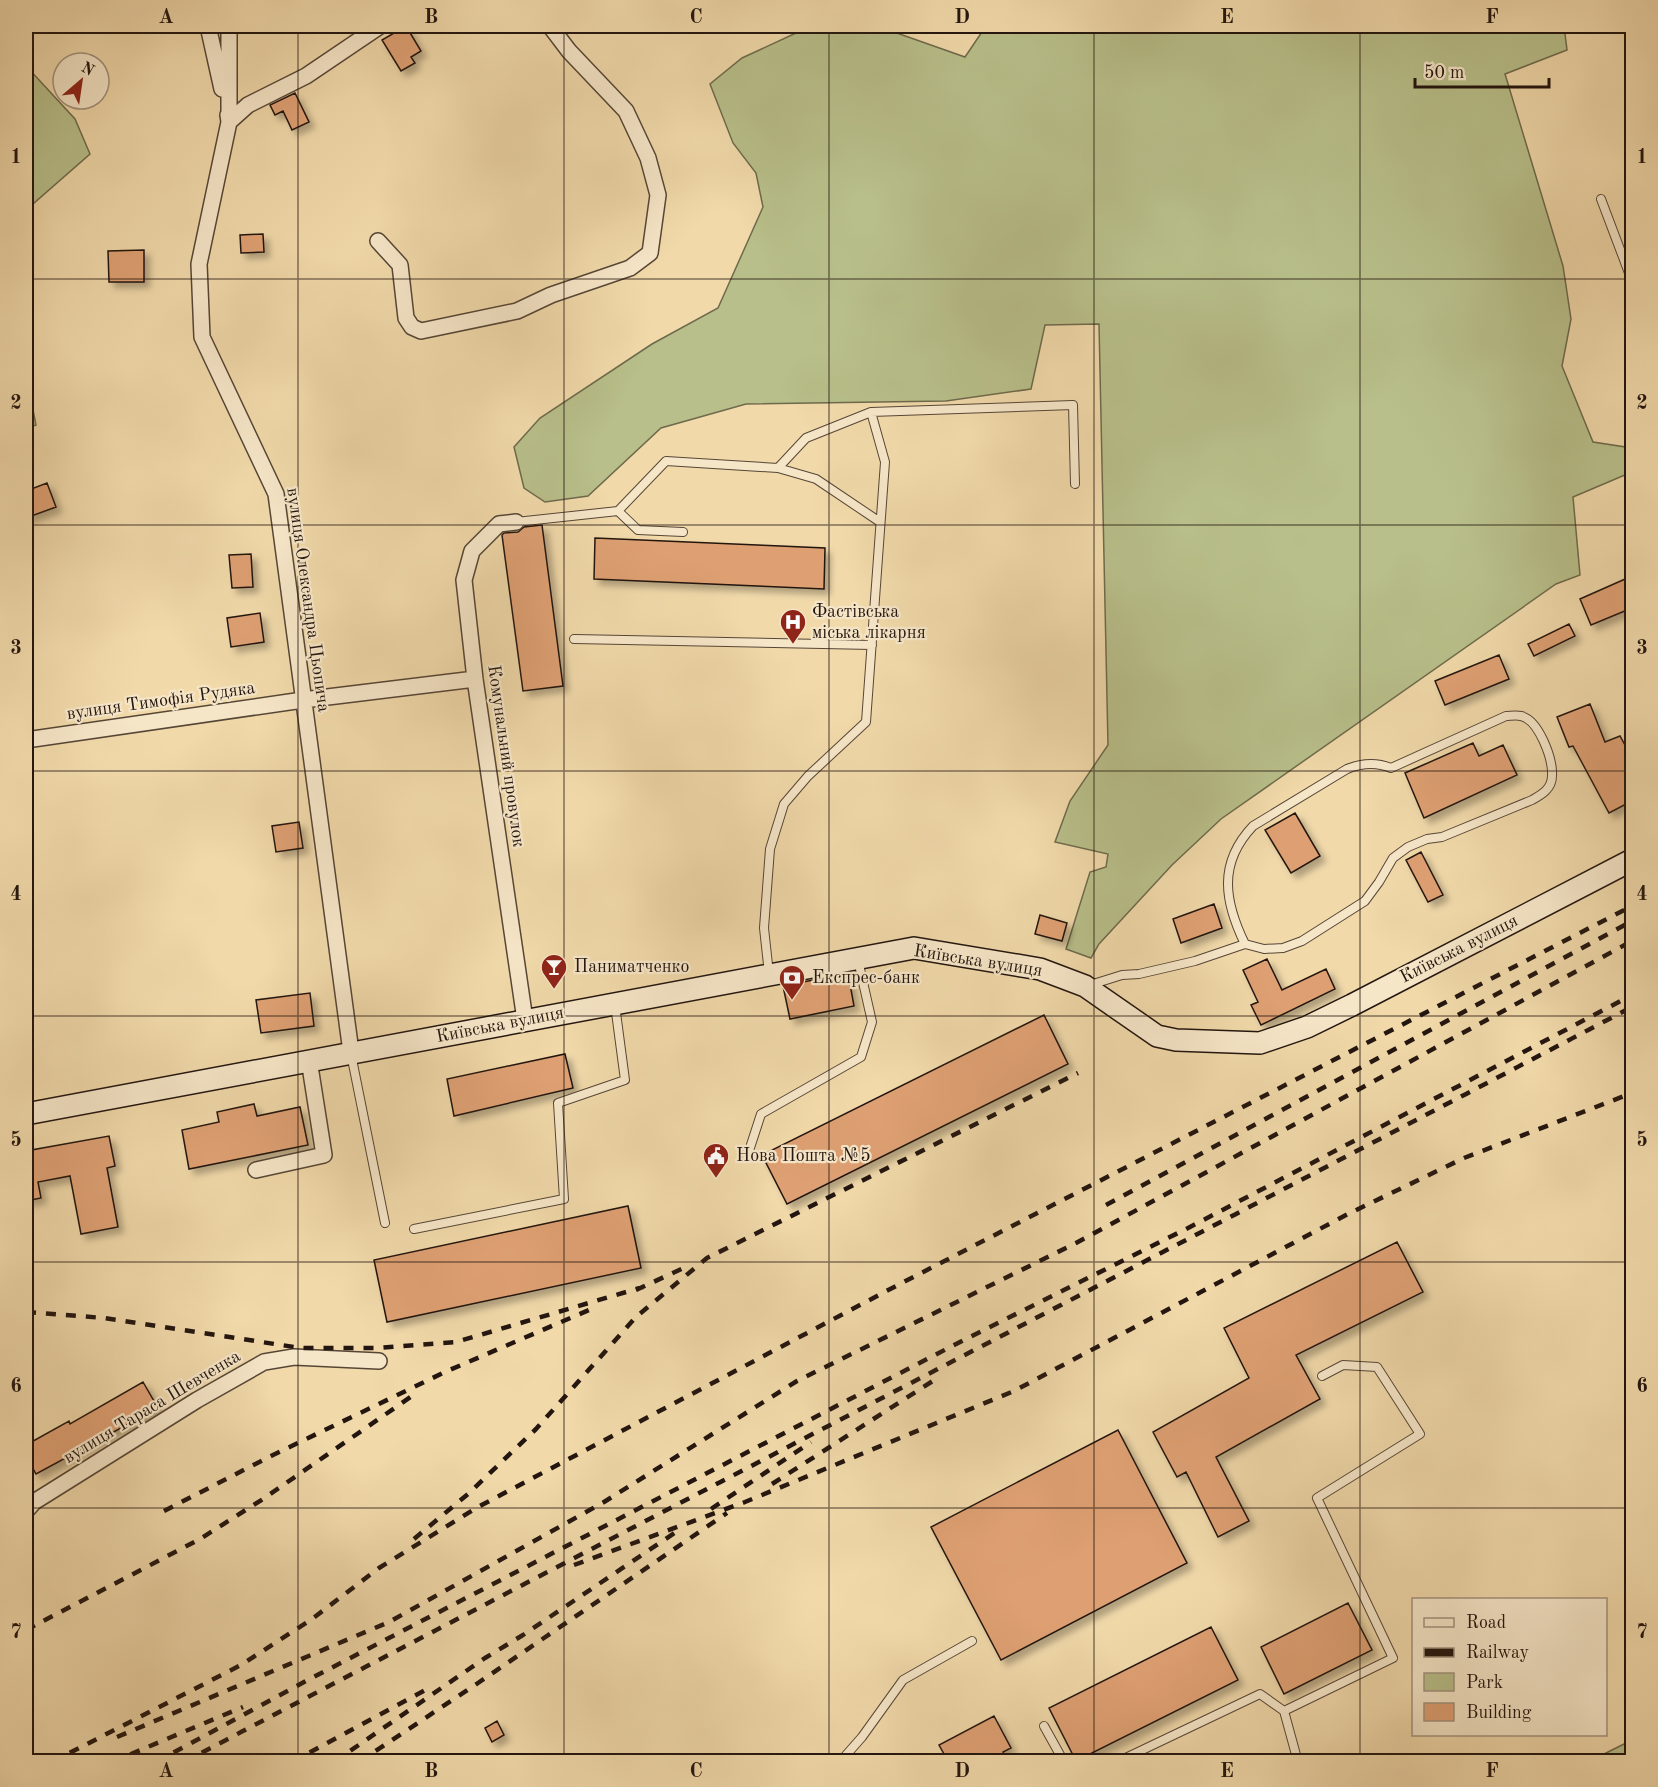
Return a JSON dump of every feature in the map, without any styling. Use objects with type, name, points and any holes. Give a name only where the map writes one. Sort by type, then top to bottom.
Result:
[{"type":"main road","name":"Київська вулиця","points":[[26,1114],[914,948],[1040,969],[1085,986],[1157,1036],[1176,1040],[1260,1043],[1307,1027],[1352,1005],[1632,860]]},
{"type":"street","points":[[208,26],[229,122],[248,105],[306,76],[380,26]]},
{"type":"street","name":"вулиця Олександра Цьопича","points":[[229,26],[229,122],[199,264],[202,337],[276,494],[351,1052]]},
{"type":"street","points":[[378,241],[400,265],[406,318],[412,327],[421,331],[517,310],[551,295],[630,268],[650,253],[658,195],[648,158],[626,111],[569,51],[550,26]]},
{"type":"street","name":"Комунальний провулок","points":[[516,522],[500,524],[472,551],[464,580],[475,679],[525,1020]]},
{"type":"street","name":"вулиця Тимофія Рудяка","points":[[26,740],[303,700],[475,679]]},
{"type":"street","points":[[256,1170],[324,1155],[309,1060]]},
{"type":"street","name":"вулиця Тараса Шевченка","points":[[26,1511],[34,1502],[197,1400],[264,1362],[294,1357],[379,1361]]},
{"type":"lane","points":[[1601,199],[1632,281]]},
{"type":"lane","points":[[778,468],[806,438],[871,412],[1073,405],[1075,484]]},
{"type":"lane","points":[[769,975],[764,928],[770,849],[784,804],[808,776],[866,722],[885,462],[871,412]]},
{"type":"lane","points":[[516,522],[618,511],[666,461],[778,468],[816,479],[880,522]]},
{"type":"lane","points":[[618,511],[638,530],[683,532]]},
{"type":"lane","points":[[574,639],[872,645]]},
{"type":"lane","points":[[1085,986],[1122,975],[1139,974],[1195,962],[1245,944],[1274,949],[1302,942],[1365,901],[1393,858],[1408,847],[1427,839],[1442,837],[1545,793],[1552,778],[1547,750],[1536,727],[1522,716],[1506,716],[1391,768],[1381,764],[1359,765],[1347,769],[1253,826],[1234,852],[1227,884],[1234,922],[1245,944]]},
{"type":"lane","points":[[747,1157],[761,1114],[861,1057],[872,1022],[857,958]]},
{"type":"lane","points":[[414,1229],[564,1199],[558,1103],[625,1080],[615,1004]]},
{"type":"lane","points":[[351,1052],[384,1223]]},
{"type":"lane","points":[[1284,1711],[1392,1658],[1317,1498],[1420,1434],[1377,1367],[1343,1365],[1322,1376]]},
{"type":"lane","points":[[840,1761],[862,1737],[903,1680],[972,1641]]},
{"type":"lane","points":[[1117,1761],[1260,1694],[1284,1711],[1298,1761]]},
{"type":"lane","points":[[1044,1726],[1064,1761]]},
{"type":"green space","points":[[844,26],[877,26],[965,57],[986,26],[1564,26],[1567,50],[1505,74],[1563,266],[1571,319],[1562,366],[1593,442],[1632,448],[1632,472],[1573,497],[1580,575],[1556,584],[1221,819],[1172,865],[1099,944],[1091,958],[1066,949],[1090,872],[1106,867],[1108,854],[1055,842],[1070,801],[1108,745],[1099,324],[1045,325],[1031,389],[946,401],[746,404],[661,428],[588,496],[545,502],[524,488],[514,447],[540,418],[652,344],[718,308],[763,207],[756,173],[733,143],[710,84],[742,58],[796,33]]},
{"type":"green space","points":[[26,63],[51,93],[51,111],[68,111],[75,119],[90,154],[26,210]]},
{"type":"green space","points":[[26,375],[36,425],[26,429]]},
{"type":"green space","points":[[1632,1740],[1632,1761],[1590,1761]]},
{"type":"building","points":[[406,26],[421,51],[411,57],[415,63],[401,71],[382,40]]},
{"type":"building","points":[[295,93],[309,122],[292,130],[283,111],[275,115],[270,105]]},
{"type":"building","points":[[263,234],[264,252],[241,253],[240,235]]},
{"type":"building","points":[[144,250],[144,282],[109,282],[108,251]]},
{"type":"building","points":[[47,483],[56,507],[26,518],[26,491]]},
{"type":"building","points":[[542,525],[563,686],[523,691],[502,535],[518,532],[524,527]]},
{"type":"building","points":[[595,538],[825,548],[824,589],[594,579]]},
{"type":"building","points":[[251,554],[253,587],[232,588],[229,555]]},
{"type":"building","points":[[1632,576],[1632,608],[1591,625],[1580,599]]},
{"type":"building","points":[[260,613],[264,642],[231,647],[227,618]]},
{"type":"building","points":[[1569,624],[1575,636],[1534,656],[1528,644]]},
{"type":"building","points":[[1499,655],[1509,679],[1445,705],[1435,681]]},
{"type":"building","points":[[1590,704],[1605,742],[1620,736],[1632,758],[1632,801],[1609,813],[1573,746],[1569,747],[1557,717]]},
{"type":"building","points":[[1473,743],[1479,756],[1503,745],[1517,775],[1424,818],[1405,773]]},
{"type":"building","points":[[1295,813],[1320,856],[1291,873],[1265,830]]},
{"type":"building","points":[[299,822],[303,848],[276,852],[272,826]]},
{"type":"building","points":[[1421,852],[1443,895],[1428,902],[1406,860]]},
{"type":"building","points":[[1214,904],[1222,928],[1181,943],[1173,919]]},
{"type":"building","points":[[1040,915],[1067,923],[1062,941],[1035,934]]},
{"type":"building","points":[[1267,959],[1282,990],[1326,969],[1335,989],[1261,1025],[1251,1005],[1258,1002],[1243,970]]},
{"type":"building","points":[[848,973],[854,1006],[790,1019],[783,986]]},
{"type":"building","points":[[310,993],[314,1026],[261,1033],[256,1000]]},
{"type":"building","points":[[1044,1015],[1068,1064],[787,1204],[762,1155]]},
{"type":"building","points":[[565,1054],[573,1088],[454,1116],[447,1079]]},
{"type":"building","points":[[254,1104],[257,1116],[300,1107],[308,1145],[189,1169],[182,1130],[219,1122],[217,1112]]},
{"type":"building","points":[[109,1136],[115,1166],[107,1168],[118,1227],[81,1234],[70,1176],[38,1182],[41,1198],[26,1201],[26,1151]]},
{"type":"building","points":[[628,1206],[641,1268],[387,1322],[374,1260]]},
{"type":"building","points":[[1397,1242],[1423,1292],[1296,1355],[1320,1399],[1216,1457],[1249,1521],[1218,1537],[1186,1472],[1177,1477],[1153,1432],[1249,1378],[1224,1328]]},
{"type":"building","points":[[143,1382],[158,1408],[36,1474],[26,1456],[26,1445],[69,1421],[70,1424]]},
{"type":"building","points":[[1118,1430],[1187,1563],[1001,1660],[931,1527]]},
{"type":"building","points":[[1348,1603],[1372,1650],[1284,1694],[1261,1647]]},
{"type":"building","points":[[1211,1627],[1238,1680],[1076,1761],[1049,1708]]},
{"type":"building","points":[[994,1716],[1011,1748],[1003,1752],[1008,1761],[948,1761],[939,1745]]},
{"type":"building","points":[[497,1721],[504,1735],[492,1742],[485,1728]]},
{"type":"railway","points":[[52,1762],[241,1665],[312,1619],[379,1568],[478,1507],[896,1286],[1632,906]]},
{"type":"railway","points":[[1106,1205],[1632,921]]},
{"type":"railway","points":[[117,1737],[389,1622],[604,1502],[797,1381],[1076,1243],[1632,941]]},
{"type":"railway","points":[[156,1762],[304,1682],[960,1342],[1190,1227],[1632,995]]},
{"type":"railway","points":[[184,1762],[1632,1007]]},
{"type":"railway","points":[[414,1539],[468,1494],[536,1429],[636,1317],[707,1258],[1078,1073]]},
{"type":"railway","points":[[574,1565],[745,1502],[1014,1391],[1348,1214],[1464,1158],[1632,1093]]},
{"type":"railway","points":[[636,1290],[690,1265]]},
{"type":"railway","points":[[26,1312],[104,1318],[301,1348],[377,1348],[456,1342],[643,1287]]},
{"type":"railway","points":[[164,1511],[271,1456],[445,1372],[589,1310]]},
{"type":"railway","points":[[772,1484],[939,1377]]},
{"type":"railway","points":[[26,1630],[200,1539],[263,1499],[412,1396]]},
{"type":"railway","points":[[711,1509],[811,1442]]},
{"type":"railway","points":[[359,1762],[727,1513]]},
{"type":"railway","points":[[334,1762],[485,1658],[676,1532]]},
{"type":"railway","points":[[292,1762],[427,1689]]},
{"type":"railway","points":[[112,1762],[243,1707]]},
{"type":"place","name":"Фастівська міська лікарня","points":[[793,645]]},
{"type":"place","name":"Паниматченко","points":[[554,990]]},
{"type":"place","name":"Експрес-банк","points":[[792,1001]]},
{"type":"place","name":"Нова Пошта №5","points":[[716,1179]]}]
